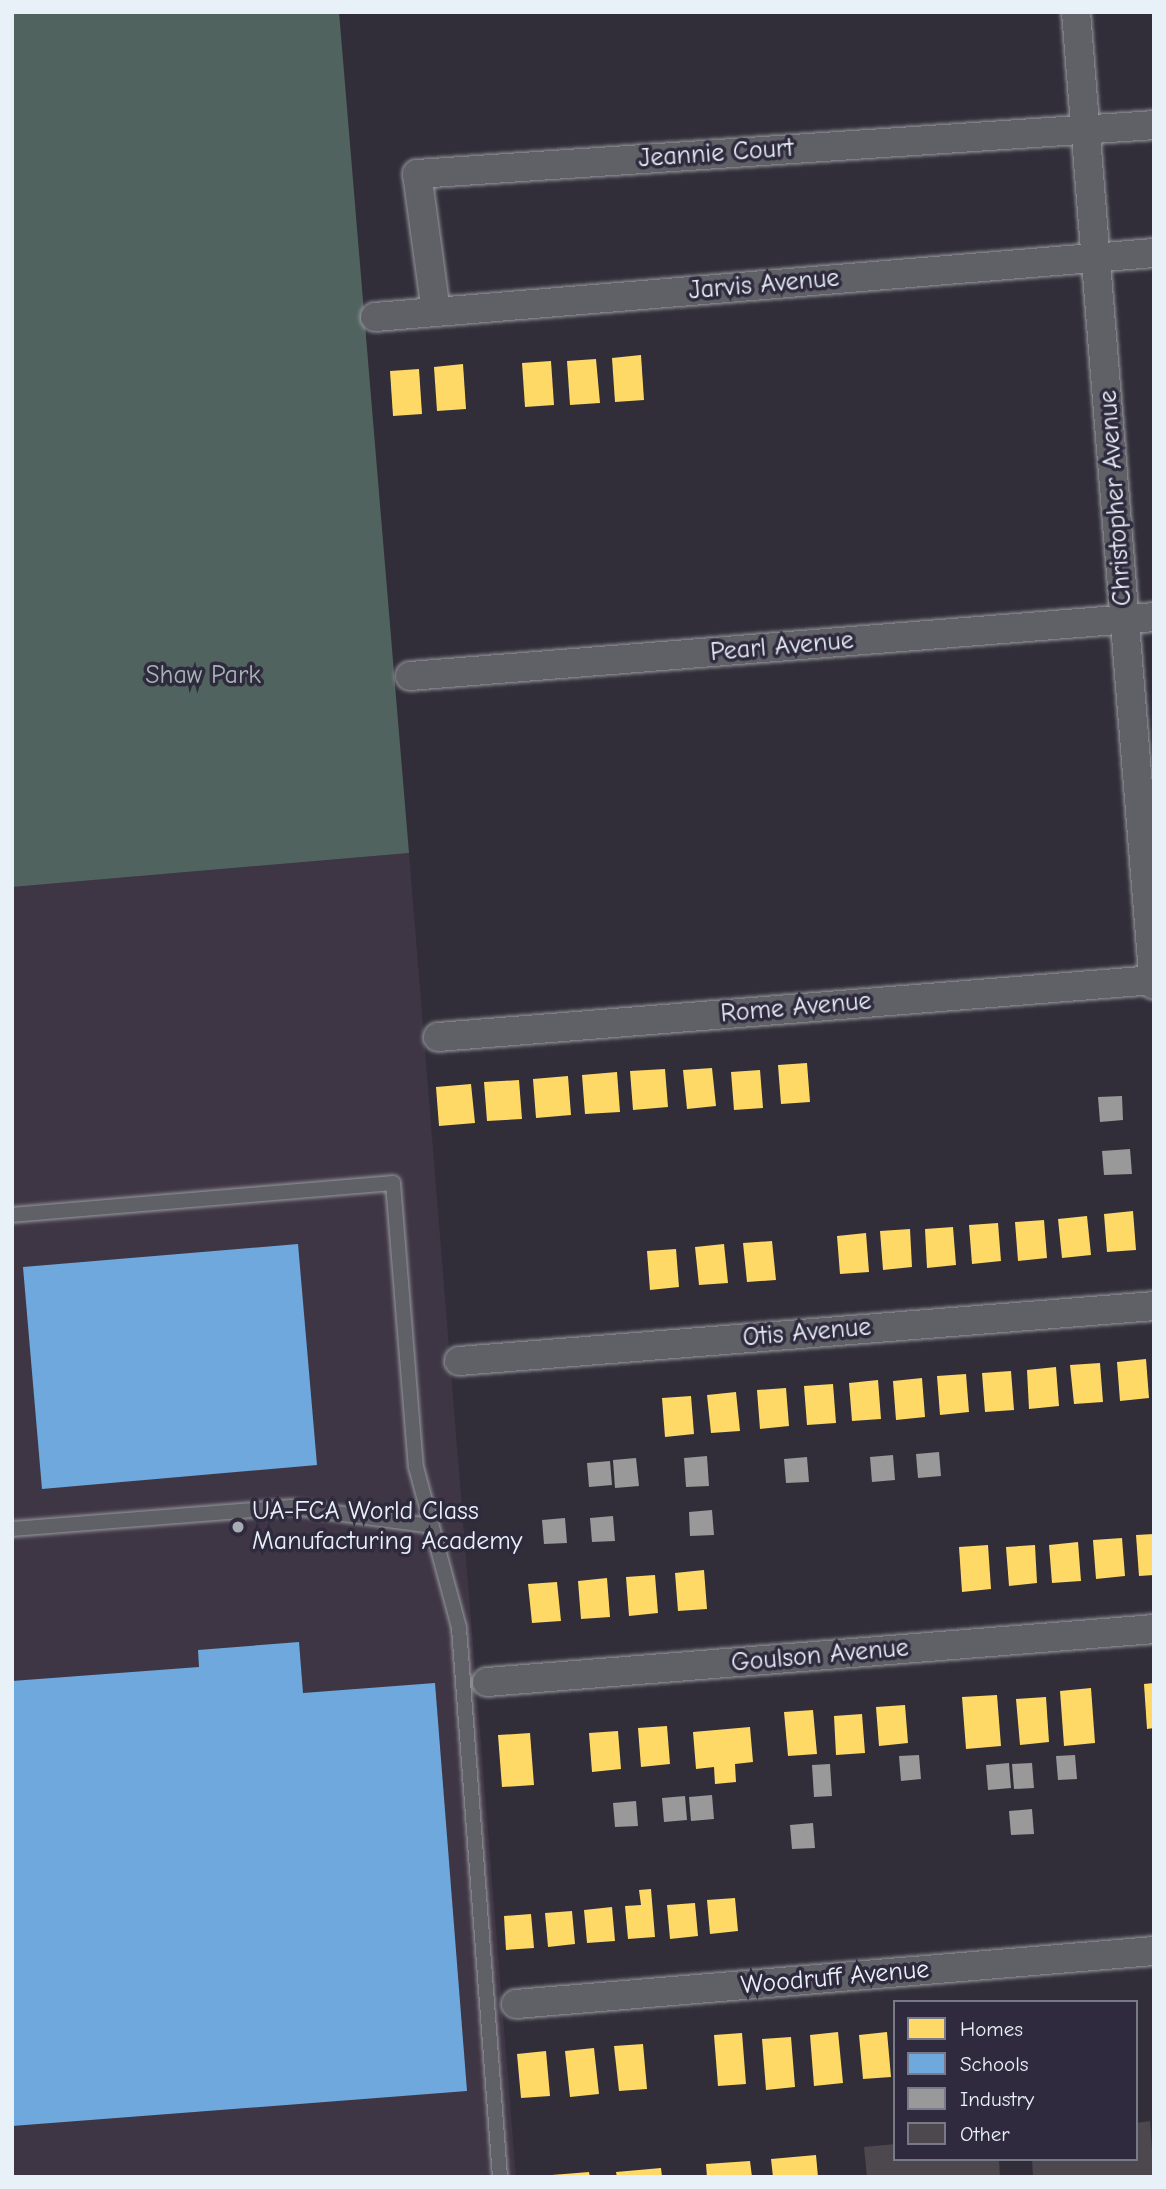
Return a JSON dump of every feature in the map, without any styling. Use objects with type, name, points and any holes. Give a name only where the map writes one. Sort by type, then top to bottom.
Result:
[{"type":"street","name":"Christopher Avenue","points":[[1076,12],[1098,258],[1154,982]]},
{"type":"street","name":"Jeannie Court","points":[[436,312],[417,174],[1154,125]]},
{"type":"street","name":"Jarvis Avenue","points":[[375,317],[1154,253]]},
{"type":"street","name":"Pearl Avenue","points":[[410,676],[1154,617]]},
{"type":"street","name":"Rome Avenue","points":[[438,1037],[1154,982]]},
{"type":"street","name":"Otis Avenue","points":[[459,1361],[1154,1306]]},
{"type":"street","name":"Goulson Avenue","points":[[487,1682],[1154,1629]]},
{"type":"street","name":"Woodruff Avenue","points":[[516,2004],[1154,1951]]},
{"type":"lane","points":[[12,1215],[393,1183],[416,1467],[459,1628],[500,2177]]},
{"type":"lane","points":[[12,1529],[291,1507],[431,1526]]},
{"type":"shaded area","name":"UA-FCA World Class Manufacturing Academy","points":[[409,853],[516,2177],[12,2177],[12,887]]},
{"type":"green space","name":"Shaw Park","points":[[12,12],[339,12],[409,853],[12,887]]},
{"type":"building: Homes","points":[[641,355],[644,400],[615,402],[612,358]]},
{"type":"building: Homes","points":[[596,359],[600,403],[570,405],[567,361]]},
{"type":"building: Homes","points":[[551,361],[554,405],[525,407],[522,363]]},
{"type":"building: Homes","points":[[463,364],[466,409],[437,411],[434,367]]},
{"type":"building: Homes","points":[[419,369],[422,414],[393,416],[390,371]]},
{"type":"building: Homes","points":[[807,1063],[810,1102],[781,1104],[778,1065]]},
{"type":"building: Homes","points":[[712,1068],[716,1106],[687,1109],[683,1070]]},
{"type":"building: Homes","points":[[665,1069],[668,1107],[633,1110],[630,1071]]},
{"type":"building: Homes","points":[[760,1070],[763,1108],[734,1110],[731,1072]]},
{"type":"building: Homes","points":[[617,1072],[620,1112],[585,1114],[582,1075]]},
{"type":"building: Homes","points":[[568,1076],[571,1115],[536,1118],[533,1079]]},
{"type":"building: Homes","points":[[519,1080],[522,1119],[487,1121],[484,1082]]},
{"type":"building: Homes","points":[[471,1084],[475,1123],[439,1126],[436,1087]]},
{"type":"building: Homes","points":[[1133,1211],[1136,1250],[1107,1252],[1104,1214]]},
{"type":"building: Homes","points":[[1087,1216],[1091,1255],[1062,1258],[1058,1219]]},
{"type":"building: Homes","points":[[1044,1220],[1047,1258],[1018,1261],[1015,1222]]},
{"type":"building: Homes","points":[[998,1223],[1001,1261],[972,1264],[969,1225]]},
{"type":"building: Homes","points":[[953,1227],[956,1265],[927,1268],[925,1229]]},
{"type":"building: Homes","points":[[910,1229],[912,1267],[883,1270],[880,1231]]},
{"type":"building: Homes","points":[[866,1233],[869,1272],[840,1274],[837,1236]]},
{"type":"building: Homes","points":[[772,1241],[776,1280],[747,1282],[743,1243]]},
{"type":"building: Homes","points":[[724,1244],[728,1283],[699,1285],[695,1247]]},
{"type":"building: Homes","points":[[676,1249],[679,1287],[650,1290],[647,1251]]},
{"type":"building: Homes","points":[[1146,1359],[1149,1398],[1120,1401],[1117,1362]]},
{"type":"building: Homes","points":[[1100,1363],[1103,1402],[1074,1404],[1070,1365]]},
{"type":"building: Homes","points":[[1056,1367],[1059,1406],[1029,1409],[1027,1370]]},
{"type":"building: Homes","points":[[1011,1371],[1014,1410],[985,1412],[982,1373]]},
{"type":"building: Homes","points":[[966,1374],[969,1412],[940,1415],[937,1376]]},
{"type":"building: Homes","points":[[922,1378],[925,1417],[896,1420],[893,1381]]},
{"type":"building: Homes","points":[[878,1380],[881,1419],[852,1421],[849,1383]]},
{"type":"building: Homes","points":[[833,1384],[836,1423],[807,1425],[804,1386]]},
{"type":"building: Homes","points":[[786,1388],[789,1426],[760,1429],[757,1390]]},
{"type":"building: Homes","points":[[736,1392],[740,1431],[711,1433],[707,1395]]},
{"type":"building: Homes","points":[[691,1396],[694,1434],[665,1437],[662,1398]]},
{"type":"building: Homes","points":[[1154,1534],[1154,1575],[1139,1576],[1136,1535]]},
{"type":"building: Homes","points":[[1122,1538],[1125,1576],[1096,1579],[1093,1540]]},
{"type":"building: Homes","points":[[1078,1542],[1081,1581],[1052,1583],[1049,1545]]},
{"type":"building: Homes","points":[[988,1545],[991,1589],[962,1592],[959,1547]]},
{"type":"building: Homes","points":[[1035,1545],[1037,1583],[1009,1586],[1006,1547]]},
{"type":"building: Homes","points":[[704,1570],[707,1609],[678,1611],[675,1573]]},
{"type":"building: Homes","points":[[655,1575],[658,1613],[629,1616],[626,1577]]},
{"type":"building: Homes","points":[[607,1578],[610,1617],[581,1619],[578,1581]]},
{"type":"building: Homes","points":[[557,1582],[561,1621],[532,1623],[528,1584]]},
{"type":"building: Homes","points":[[1154,1683],[1154,1728],[1147,1729],[1144,1684]]},
{"type":"building: Homes","points":[[1091,1688],[1095,1743],[1064,1746],[1060,1691]]},
{"type":"building: Homes","points":[[997,1695],[1001,1746],[966,1749],[962,1697]]},
{"type":"building: Homes","points":[[1046,1697],[1049,1742],[1020,1745],[1016,1699]]},
{"type":"building: Homes","points":[[905,1705],[908,1743],[879,1746],[876,1707]]},
{"type":"building: Homes","points":[[813,1710],[817,1754],[788,1756],[784,1712]]},
{"type":"building: Homes","points":[[862,1714],[865,1753],[836,1755],[834,1716]]},
{"type":"building: Homes","points":[[667,1726],[670,1764],[641,1767],[638,1728]]},
{"type":"building: Homes","points":[[750,1727],[753,1762],[735,1764],[736,1782],[715,1784],[714,1767],[696,1769],[693,1732]]},
{"type":"building: Homes","points":[[618,1731],[621,1769],[592,1772],[589,1733]]},
{"type":"building: Homes","points":[[530,1733],[534,1785],[502,1787],[498,1735]]},
{"type":"building: Homes","points":[[651,1889],[655,1937],[628,1939],[625,1906],[641,1905],[639,1890]]},
{"type":"building: Homes","points":[[735,1898],[738,1931],[710,1934],[707,1900]]},
{"type":"building: Homes","points":[[695,1903],[698,1936],[670,1939],[667,1905]]},
{"type":"building: Homes","points":[[612,1907],[615,1941],[587,1943],[584,1910]]},
{"type":"building: Homes","points":[[572,1911],[575,1944],[548,1947],[545,1913]]},
{"type":"building: Homes","points":[[531,1914],[534,1948],[506,1950],[504,1916]]},
{"type":"building: Homes","points":[[838,2032],[843,2083],[814,2086],[810,2035]]},
{"type":"building: Homes","points":[[887,2032],[891,2077],[863,2079],[859,2035]]},
{"type":"building: Homes","points":[[742,2033],[746,2084],[718,2086],[714,2035]]},
{"type":"building: Homes","points":[[791,2037],[795,2087],[766,2090],[762,2039]]},
{"type":"building: Homes","points":[[643,2044],[647,2089],[619,2091],[614,2046]]},
{"type":"building: Homes","points":[[594,2048],[599,2094],[570,2097],[565,2051]]},
{"type":"building: Homes","points":[[546,2051],[550,2096],[521,2098],[517,2054]]},
{"type":"building: Homes","points":[[816,2155],[818,2177],[773,2177],[771,2159]]},
{"type":"building: Homes","points":[[750,2161],[752,2177],[707,2177],[706,2164]]},
{"type":"building: Homes","points":[[661,2168],[662,2177],[617,2177],[616,2172]]},
{"type":"building: Homes","points":[[589,2172],[590,2177],[552,2177],[552,2175]]},
{"type":"building: Schools","points":[[298,1244],[317,1465],[42,1489],[23,1267]]},
{"type":"building: Schools","points":[[299,1642],[303,1693],[435,1683],[467,2091],[12,2126],[12,1681],[199,1667],[198,1650]]},
{"type":"building: Industry","points":[[1122,1096],[1123,1120],[1100,1122],[1098,1097]]},
{"type":"building: Industry","points":[[1130,1149],[1132,1174],[1104,1175],[1102,1151]]},
{"type":"building: Industry","points":[[939,1452],[941,1476],[918,1478],[916,1454]]},
{"type":"building: Industry","points":[[893,1455],[895,1480],[872,1482],[870,1457]]},
{"type":"building: Industry","points":[[707,1456],[709,1486],[686,1487],[684,1458]]},
{"type":"building: Industry","points":[[807,1457],[809,1482],[786,1483],[784,1459]]},
{"type":"building: Industry","points":[[636,1458],[639,1486],[615,1488],[613,1460]]},
{"type":"building: Industry","points":[[610,1461],[612,1485],[589,1487],[587,1463]]},
{"type":"building: Industry","points":[[712,1510],[714,1535],[690,1536],[689,1512]]},
{"type":"building: Industry","points":[[613,1516],[615,1541],[592,1542],[590,1518]]},
{"type":"building: Industry","points":[[565,1518],[567,1543],[544,1544],[542,1520]]},
{"type":"building: Industry","points":[[919,1755],[921,1779],[901,1781],[899,1756]]},
{"type":"building: Industry","points":[[1075,1755],[1077,1779],[1058,1780],[1056,1756]]},
{"type":"building: Industry","points":[[1009,1763],[1011,1788],[988,1790],[986,1765]]},
{"type":"building: Industry","points":[[1032,1763],[1034,1788],[1014,1789],[1012,1764]]},
{"type":"building: Industry","points":[[830,1764],[832,1796],[814,1797],[812,1765]]},
{"type":"building: Industry","points":[[712,1795],[714,1819],[691,1821],[689,1797]]},
{"type":"building: Industry","points":[[685,1796],[687,1820],[664,1822],[662,1798]]},
{"type":"building: Industry","points":[[636,1801],[638,1826],[615,1827],[613,1803]]},
{"type":"building: Industry","points":[[1032,1809],[1034,1834],[1011,1835],[1009,1811]]},
{"type":"building: Industry","points":[[813,1823],[815,1848],[792,1849],[790,1825]]},
{"type":"building: Other","points":[[1150,2121],[1154,2177],[1033,2177],[1032,2161],[1138,2161],[1138,2123]]},
{"type":"building: Other","points":[[893,2144],[893,2161],[999,2161],[1000,2177],[867,2177],[864,2147]]},
{"type":"place","name":"UA-FCA World Class Manufacturing Academy","points":[[238,1527]]}]
